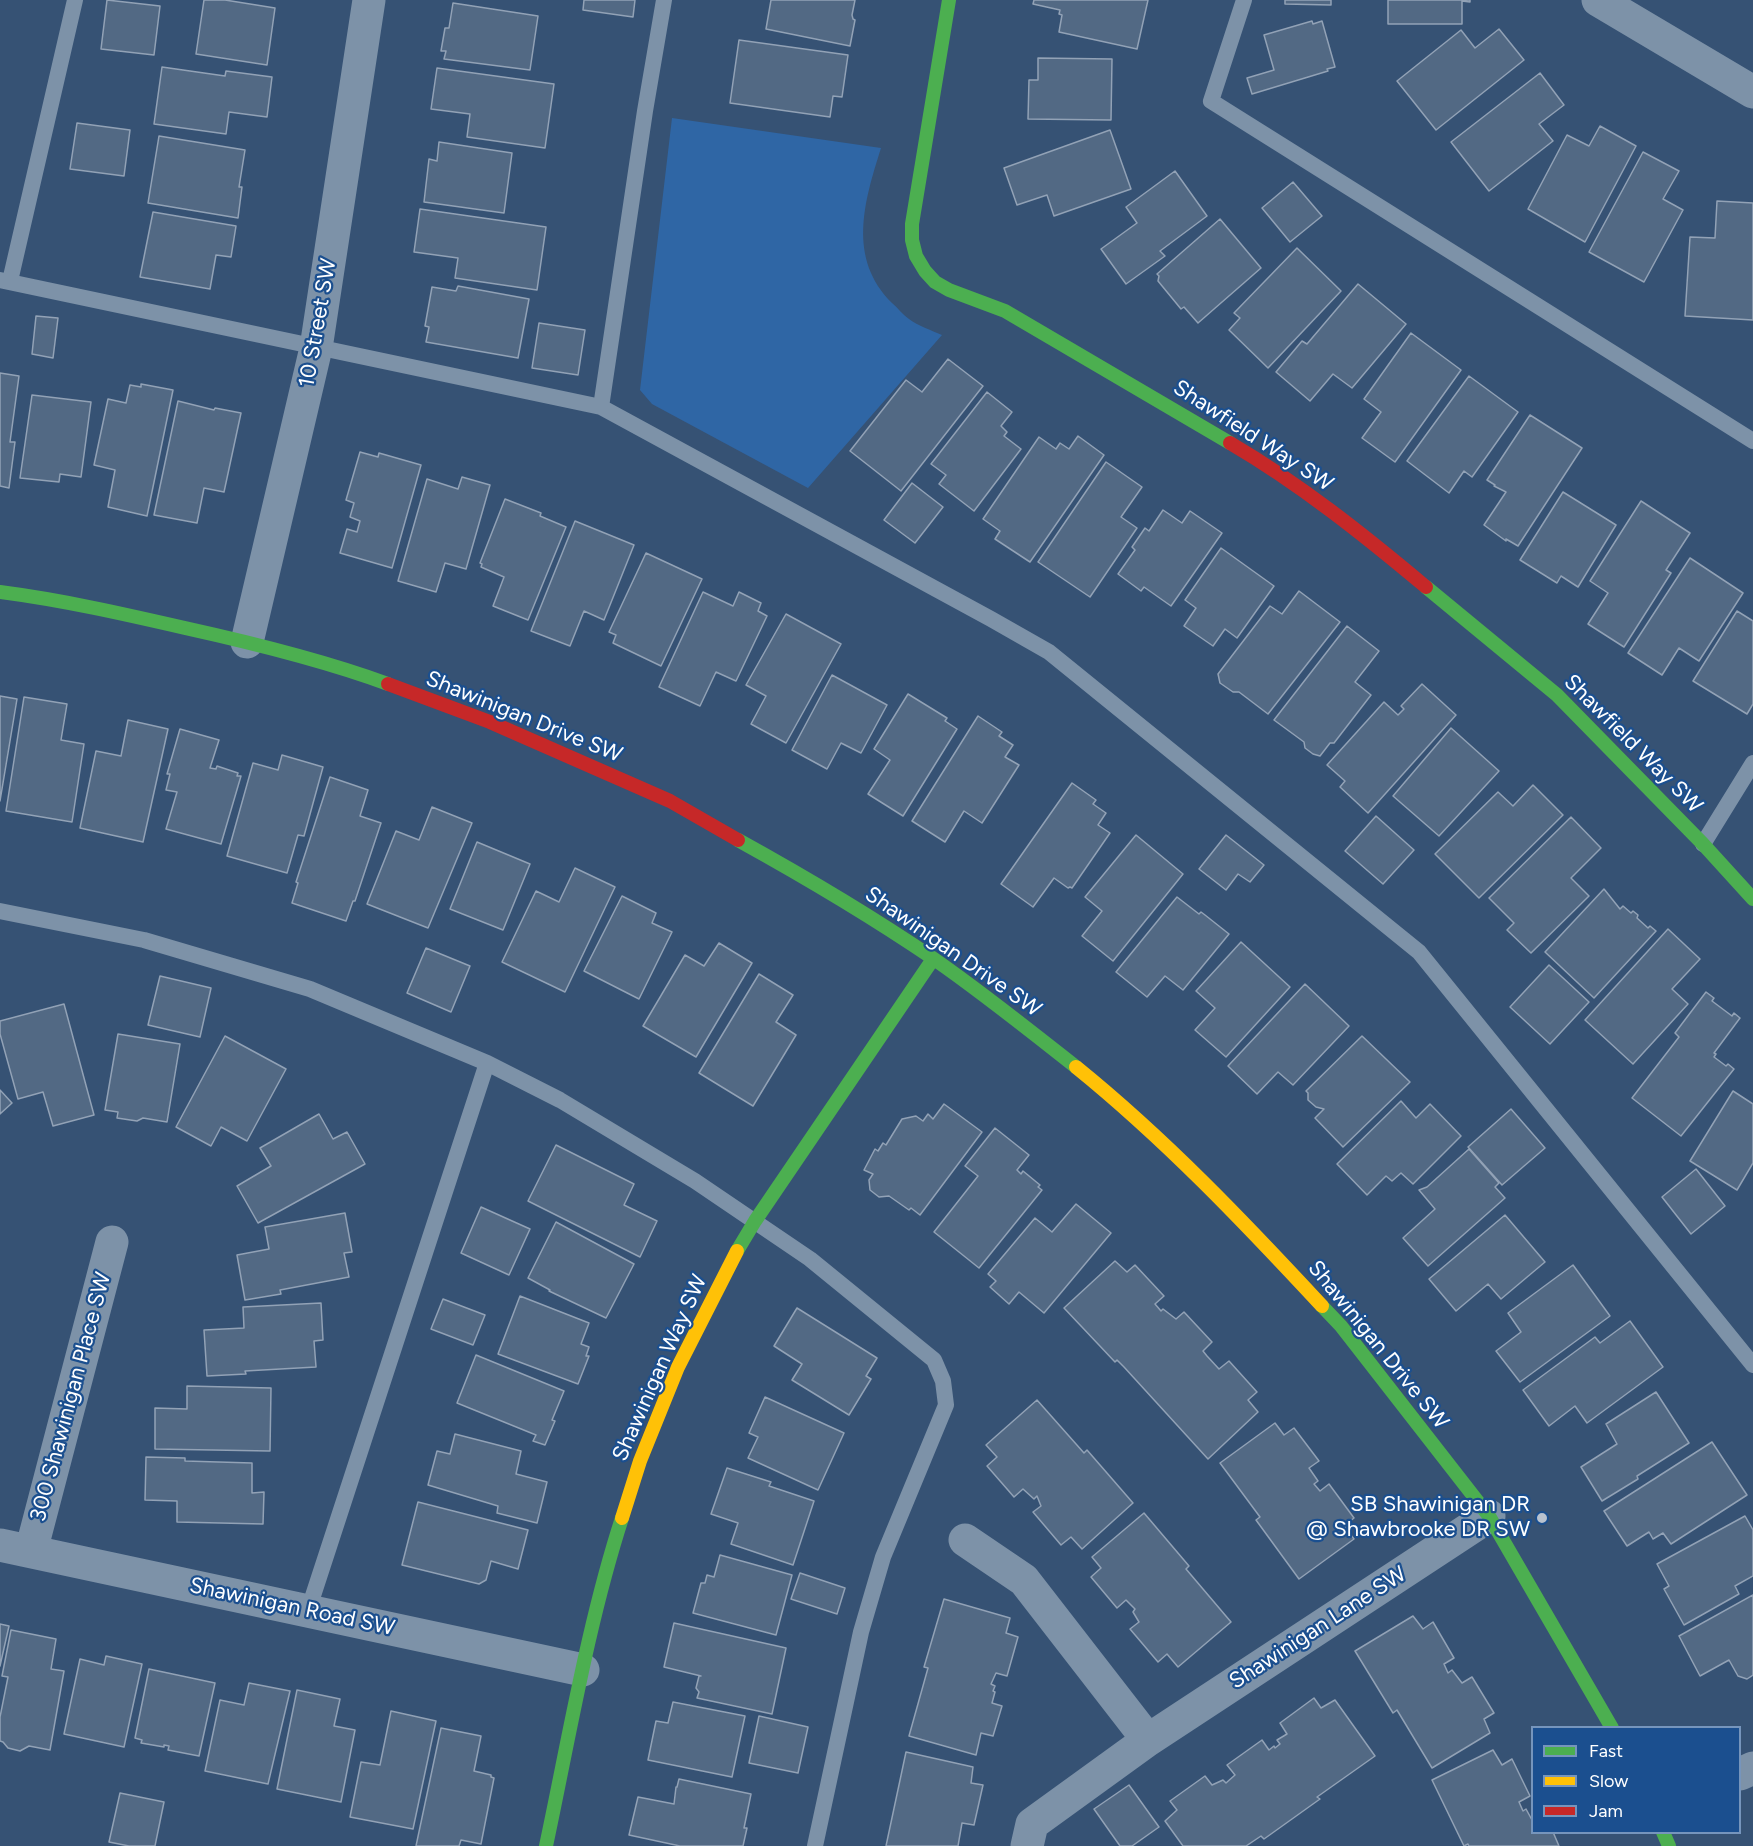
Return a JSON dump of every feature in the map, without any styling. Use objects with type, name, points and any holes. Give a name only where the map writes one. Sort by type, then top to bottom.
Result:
[{"type":"street","name":"10 Street SW","points":[[247,642],[316,348],[369,0]]},
{"type":"street","name":"Shawfield Way SW","points":[[949,0],[912,224],[912,240],[916,256],[925,271],[935,282],[949,290],[1005,311],[1078,352],[1261,461],[1386,554],[1557,695],[1703,844],[1753,899]]},
{"type":"street","points":[[1598,0],[1753,92]]},
{"type":"street","name":"Shawinigan Drive SW","points":[[0,592],[38,597],[132,616],[247,642],[362,674],[490,722],[670,801],[808,879],[933,959],[1013,1017],[1125,1107],[1259,1238],[1341,1326],[1489,1516],[1611,1726]]},
{"type":"street","name":"Shawinigan Way SW","points":[[546,1846],[583,1670],[613,1545],[640,1461],[678,1367],[727,1267],[755,1221],[933,959]]},
{"type":"street","name":"300 Shawinigan Place SW","points":[[15,1548],[112,1242]]},
{"type":"street","name":"Shawinigan Lane SW","points":[[1027,1846],[1032,1824],[1148,1740],[1489,1516]]},
{"type":"street","points":[[964,1540],[1024,1580],[1148,1740]]},
{"type":"street","name":"Shawinigan Road SW","points":[[15,1548],[583,1670]]},
{"type":"lane","points":[[75,0],[5,281],[601,407],[1049,652],[1419,952],[1753,1365]]},
{"type":"lane","points":[[601,407],[664,0]]},
{"type":"lane","points":[[1244,0],[1211,101],[1753,441]]},
{"type":"lane","points":[[1703,844],[1753,763]]},
{"type":"lane","points":[[0,910],[144,940],[310,990],[487,1062],[560,1100],[695,1181],[755,1221],[810,1260],[933,1360],[943,1381],[946,1405],[883,1557],[859,1642],[815,1846]]},
{"type":"lane","points":[[309,1611],[487,1062]]},
{"type":"shaded area","points":[[672,118],[881,148],[865,209],[864,248],[869,267],[878,286],[905,316],[916,324],[942,335],[808,488],[652,404],[640,390]]},
{"type":"building","points":[[107,0],[160,6],[154,55],[101,49]]},
{"type":"building","points":[[204,0],[225,0],[275,8],[267,65],[196,54]]},
{"type":"building","points":[[584,0],[635,0],[633,17],[583,10]]},
{"type":"building","points":[[771,0],[855,0],[852,15],[855,20],[850,46],[766,29]]},
{"type":"building","points":[[1034,0],[1148,0],[1137,49],[1059,32],[1062,15],[1059,14],[1060,10],[1033,4]]},
{"type":"building","points":[[1285,0],[1331,0],[1331,5],[1285,4]]},
{"type":"building","points":[[1388,0],[1470,0],[1470,2],[1462,1],[1462,24],[1388,24]]},
{"type":"building","points":[[453,3],[538,16],[530,70],[444,59],[446,51],[441,51],[445,28],[449,28]]},
{"type":"building","points":[[1312,21],[1313,24],[1322,21],[1335,67],[1252,94],[1247,78],[1274,70],[1264,35]]},
{"type":"building","points":[[1499,29],[1524,60],[1436,130],[1397,81],[1461,30],[1475,48]]},
{"type":"building","points":[[739,40],[848,55],[842,97],[833,96],[830,117],[730,103]]},
{"type":"building","points":[[1038,58],[1112,59],[1111,120],[1028,119],[1029,80],[1038,80]]},
{"type":"building","points":[[162,67],[225,76],[226,71],[272,77],[267,117],[229,112],[226,134],[154,124]]},
{"type":"building","points":[[437,68],[554,84],[545,148],[467,137],[470,114],[431,109]]},
{"type":"building","points":[[1540,73],[1564,105],[1539,124],[1553,141],[1489,191],[1451,142]]},
{"type":"building","points":[[77,123],[130,130],[124,176],[70,169]]},
{"type":"building","points":[[1600,126],[1636,146],[1585,242],[1528,209],[1567,135],[1589,146]]},
{"type":"building","points":[[1110,130],[1131,189],[1054,216],[1047,195],[1017,205],[1004,168]]},
{"type":"building","points":[[159,136],[245,150],[239,187],[242,187],[238,218],[148,203]]},
{"type":"building","points":[[439,142],[512,153],[504,213],[424,202],[429,159],[437,161]]},
{"type":"building","points":[[1643,152],[1679,171],[1663,199],[1683,210],[1644,282],[1589,252]]},
{"type":"building","points":[[1175,171],[1207,216],[1160,251],[1165,256],[1126,284],[1101,249],[1137,223],[1126,207]]},
{"type":"building","points":[[1293,182],[1322,216],[1290,242],[1262,208]]},
{"type":"building","points":[[1717,201],[1753,203],[1753,320],[1685,316],[1690,237],[1715,238]]},
{"type":"building","points":[[420,209],[546,227],[537,290],[455,278],[458,258],[414,252]]},
{"type":"building","points":[[153,212],[236,226],[231,257],[216,255],[210,289],[140,277]]},
{"type":"building","points":[[1220,219],[1261,268],[1198,323],[1184,307],[1181,309],[1158,281],[1157,274]]},
{"type":"building","points":[[1297,248],[1341,291],[1268,368],[1229,330],[1240,318],[1234,313]]},
{"type":"building","points":[[1358,284],[1406,324],[1352,388],[1333,374],[1310,401],[1276,372],[1302,341],[1307,344]]},
{"type":"building","points":[[458,286],[529,299],[518,358],[426,342],[429,327],[425,326],[432,287],[456,291]]},
{"type":"building","points":[[36,316],[58,318],[53,358],[32,354]]},
{"type":"building","points":[[539,323],[585,330],[578,375],[532,368]]},
{"type":"building","points":[[1411,333],[1461,370],[1395,462],[1362,438],[1381,412],[1364,399]]},
{"type":"building","points":[[948,359],[983,386],[901,491],[850,451],[906,380],[922,392]]},
{"type":"building","points":[[0,373],[19,376],[10,442],[15,442],[9,488],[0,486]]},
{"type":"building","points":[[1469,376],[1518,412],[1472,477],[1464,471],[1449,493],[1407,461]]},
{"type":"building","points":[[141,384],[173,390],[147,516],[108,507],[115,470],[94,465],[108,399],[126,403],[130,385],[141,387]]},
{"type":"building","points":[[987,392],[1012,412],[1001,426],[1007,432],[1004,436],[1021,449],[974,511],[939,484],[946,475],[931,464]]},
{"type":"building","points":[[32,395],[91,402],[81,477],[60,474],[59,482],[20,478]]},
{"type":"building","points":[[178,401],[214,410],[215,408],[241,413],[224,492],[204,488],[197,523],[154,515]]},
{"type":"building","points":[[1530,415],[1582,448],[1518,546],[1506,539],[1506,541],[1484,525],[1506,492],[1487,480]]},
{"type":"building","points":[[1078,436],[1104,455],[1030,562],[995,539],[1000,531],[983,519],[1039,437],[1056,449],[1060,443],[1069,449]]},
{"type":"building","points":[[360,452],[378,457],[379,453],[421,465],[392,568],[340,553],[347,529],[357,532],[360,521],[350,517],[354,503],[346,500]]},
{"type":"building","points":[[1106,462],[1142,487],[1121,517],[1137,528],[1090,597],[1038,562]]},
{"type":"building","points":[[462,477],[490,485],[466,569],[445,563],[436,592],[398,581],[427,479],[458,489]]},
{"type":"building","points":[[912,483],[943,507],[915,543],[884,520]]},
{"type":"building","points":[[1563,492],[1616,525],[1578,587],[1561,576],[1557,583],[1520,560]]},
{"type":"building","points":[[505,499],[541,513],[540,516],[566,527],[528,620],[493,606],[504,577],[481,567],[480,563]]},
{"type":"building","points":[[1641,501],[1690,533],[1666,570],[1671,573],[1624,647],[1588,624],[1608,593],[1590,581]]},
{"type":"building","points":[[1163,510],[1182,523],[1190,511],[1222,533],[1171,606],[1144,587],[1141,591],[1118,574],[1135,550],[1132,547],[1145,528],[1149,531]]},
{"type":"building","points":[[575,521],[634,545],[604,620],[584,611],[570,646],[531,631]]},
{"type":"building","points":[[1221,548],[1274,586],[1237,638],[1225,629],[1213,646],[1184,626],[1196,608],[1185,600]]},
{"type":"building","points":[[646,553],[702,579],[661,666],[613,643],[616,635],[609,632]]},
{"type":"building","points":[[1690,558],[1743,593],[1699,661],[1679,648],[1662,675],[1628,653]]},
{"type":"building","points":[[1299,591],[1340,622],[1268,714],[1239,692],[1233,692],[1220,683],[1218,674],[1270,606],[1282,614]]},
{"type":"building","points":[[703,592],[733,606],[739,592],[761,603],[758,611],[767,616],[736,681],[716,672],[700,706],[659,687]]},
{"type":"building","points":[[1737,611],[1753,621],[1753,704],[1747,714],[1693,681]]},
{"type":"building","points":[[786,614],[841,644],[786,743],[751,724],[766,696],[746,685]]},
{"type":"building","points":[[1347,626],[1379,651],[1355,682],[1371,695],[1334,743],[1330,743],[1320,756],[1305,748],[1304,742],[1274,720]]},
{"type":"building","points":[[832,675],[887,705],[861,753],[841,743],[827,769],[792,750]]},
{"type":"building","points":[[1422,684],[1456,715],[1368,813],[1340,787],[1345,781],[1327,765],[1384,702],[1398,715],[1404,709],[1401,706]]},
{"type":"building","points":[[908,694],[947,718],[945,721],[957,729],[903,816],[868,794],[890,760],[874,749]]},
{"type":"building","points":[[0,696],[17,699],[0,801]]},
{"type":"building","points":[[24,697],[67,704],[61,740],[84,744],[72,822],[6,811]]},
{"type":"building","points":[[978,716],[1002,732],[999,736],[1013,745],[1005,757],[1019,765],[982,823],[964,811],[945,842],[912,821]]},
{"type":"building","points":[[128,720],[168,729],[143,842],[80,828],[96,751],[121,756]]},
{"type":"building","points":[[1451,728],[1499,771],[1439,836],[1393,796]]},
{"type":"building","points":[[180,729],[219,740],[210,768],[216,769],[217,766],[241,776],[221,844],[166,829],[177,792],[166,790],[170,774],[167,774]]},
{"type":"building","points":[[282,755],[323,767],[304,836],[298,835],[287,873],[227,856],[253,763],[278,770]]},
{"type":"building","points":[[330,777],[368,790],[360,816],[381,823],[346,921],[292,903],[298,883],[296,882]]},
{"type":"building","points":[[1072,783],[1096,800],[1093,804],[1106,813],[1098,825],[1110,833],[1072,888],[1068,888],[1054,878],[1033,907],[1001,884]]},
{"type":"building","points":[[1533,785],[1563,815],[1479,898],[1435,854],[1498,792],[1513,806]]},
{"type":"building","points":[[432,807],[472,823],[428,928],[367,904],[396,831],[419,840]]},
{"type":"building","points":[[1376,816],[1414,850],[1383,884],[1345,851]]},
{"type":"building","points":[[1571,817],[1601,848],[1571,878],[1589,896],[1531,953],[1507,930],[1514,923],[1489,898]]},
{"type":"building","points":[[1136,835],[1183,874],[1113,961],[1082,936],[1102,911],[1085,897]]},
{"type":"building","points":[[1226,835],[1264,865],[1250,882],[1238,874],[1226,890],[1199,869]]},
{"type":"building","points":[[477,842],[530,864],[503,930],[450,909]]},
{"type":"building","points":[[575,868],[615,887],[565,992],[502,962],[536,891],[559,902]]},
{"type":"building","points":[[1604,889],[1620,909],[1623,906],[1631,913],[1633,911],[1648,928],[1650,926],[1656,931],[1594,998],[1545,952]]},
{"type":"building","points":[[622,896],[656,913],[652,923],[672,932],[639,999],[584,971]]},
{"type":"building","points":[[1177,897],[1229,934],[1183,990],[1165,976],[1147,997],[1116,972]]},
{"type":"building","points":[[1668,929],[1700,959],[1672,989],[1688,1004],[1633,1064],[1585,1020]]},
{"type":"building","points":[[1241,942],[1290,987],[1226,1057],[1195,1030],[1215,1008],[1196,991]]},
{"type":"building","points":[[719,943],[752,963],[696,1057],[643,1026],[685,955],[704,966]]},
{"type":"building","points":[[426,948],[470,966],[451,1012],[407,993]]},
{"type":"building","points":[[1549,965],[1589,1002],[1550,1044],[1510,1007]]},
{"type":"building","points":[[759,974],[793,995],[776,1022],[796,1035],[753,1106],[699,1073]]},
{"type":"building","points":[[160,976],[211,988],[200,1037],[148,1025]]},
{"type":"building","points":[[1305,984],[1349,1026],[1293,1085],[1278,1072],[1257,1094],[1228,1066]]},
{"type":"building","points":[[1706,992],[1714,998],[1712,1001],[1732,1016],[1734,1013],[1740,1018],[1714,1053],[1716,1054],[1714,1057],[1734,1069],[1681,1136],[1632,1098],[1679,1037],[1675,1033]]},
{"type":"building","points":[[64,1004],[94,1115],[53,1126],[43,1092],[18,1099],[0,1034],[0,1021]]},
{"type":"building","points":[[118,1034],[180,1044],[167,1122],[143,1118],[137,1121],[117,1118],[118,1112],[105,1110]]},
{"type":"building","points":[[225,1036],[286,1069],[247,1141],[221,1127],[211,1146],[176,1127]]},
{"type":"building","points":[[1362,1036],[1410,1082],[1343,1147],[1315,1118],[1324,1109],[1316,1107],[1308,1100],[1306,1091]]},
{"type":"building","points":[[0,1090],[12,1103],[0,1114]]},
{"type":"building","points":[[1733,1091],[1753,1104],[1753,1163],[1737,1190],[1690,1161]]},
{"type":"building","points":[[1401,1101],[1416,1118],[1430,1104],[1461,1136],[1413,1184],[1401,1173],[1392,1181],[1386,1176],[1367,1195],[1337,1164]]},
{"type":"building","points":[[944,1104],[982,1132],[920,1215],[889,1196],[879,1197],[870,1190],[869,1180],[873,1174],[864,1170],[875,1149],[878,1151],[883,1143],[886,1145],[902,1119],[916,1116],[923,1121],[928,1114],[933,1119]]},
{"type":"building","points":[[1511,1109],[1545,1148],[1502,1185],[1468,1147]]},
{"type":"building","points":[[319,1114],[333,1139],[347,1132],[365,1164],[258,1223],[237,1186],[271,1166],[260,1148]]},
{"type":"building","points":[[995,1128],[1029,1155],[1017,1170],[1021,1174],[1023,1171],[1040,1185],[1038,1187],[1042,1190],[979,1268],[934,1232],[978,1176],[965,1166]]},
{"type":"building","points":[[556,1145],[634,1184],[624,1205],[657,1221],[640,1257],[528,1201]]},
{"type":"building","points":[[1469,1149],[1499,1183],[1495,1187],[1505,1198],[1428,1266],[1403,1238],[1435,1209],[1419,1190],[1427,1187]]},
{"type":"building","points":[[1696,1169],[1725,1206],[1691,1234],[1662,1197]]},
{"type":"building","points":[[1076,1204],[1111,1233],[1044,1313],[1019,1292],[1009,1304],[990,1287],[996,1281],[988,1274],[1035,1218],[1052,1232]]},
{"type":"building","points":[[481,1207],[530,1229],[509,1275],[461,1253]]},
{"type":"building","points":[[345,1213],[352,1252],[344,1253],[349,1277],[280,1290],[281,1294],[245,1300],[237,1255],[269,1249],[265,1227]]},
{"type":"building","points":[[1505,1215],[1545,1262],[1501,1299],[1488,1284],[1456,1311],[1429,1279]]},
{"type":"building","points":[[556,1222],[634,1264],[606,1318],[549,1291],[528,1278]]},
{"type":"building","points":[[1115,1261],[1127,1272],[1135,1265],[1164,1296],[1155,1304],[1161,1311],[1163,1309],[1176,1319],[1184,1312],[1212,1342],[1203,1351],[1207,1356],[1219,1369],[1229,1361],[1257,1392],[1248,1400],[1258,1412],[1208,1459],[1124,1367],[1117,1360],[1115,1362],[1064,1308]]},
{"type":"building","points":[[1573,1265],[1610,1316],[1520,1382],[1496,1351],[1521,1332],[1508,1313]]},
{"type":"building","points":[[520,1296],[589,1323],[581,1344],[589,1347],[586,1356],[589,1356],[578,1384],[498,1354]]},
{"type":"building","points":[[443,1299],[485,1315],[473,1345],[431,1329]]},
{"type":"building","points":[[321,1303],[323,1340],[314,1341],[316,1367],[245,1371],[246,1374],[207,1376],[204,1330],[244,1328],[243,1307]]},
{"type":"building","points":[[797,1308],[877,1358],[866,1376],[871,1379],[849,1415],[792,1380],[802,1364],[774,1346]]},
{"type":"building","points":[[1630,1321],[1663,1367],[1587,1423],[1575,1406],[1549,1426],[1523,1390],[1595,1337],[1600,1343]]},
{"type":"building","points":[[476,1355],[564,1391],[545,1445],[533,1441],[536,1435],[457,1403]]},
{"type":"building","points":[[187,1386],[271,1388],[270,1451],[155,1449],[155,1408],[187,1409]]},
{"type":"building","points":[[1656,1392],[1689,1443],[1602,1501],[1581,1467],[1617,1444],[1606,1424]]},
{"type":"building","points":[[765,1397],[844,1433],[818,1490],[748,1458],[758,1437],[749,1433]]},
{"type":"building","points":[[1037,1400],[1084,1453],[1087,1450],[1133,1503],[1082,1549],[1071,1537],[1061,1545],[1033,1512],[1041,1506],[1037,1496],[1034,1499],[1023,1489],[1014,1497],[987,1466],[997,1457],[986,1445]]},
{"type":"building","points":[[1275,1423],[1284,1435],[1294,1428],[1319,1461],[1309,1468],[1318,1481],[1314,1484],[1320,1491],[1329,1484],[1354,1518],[1344,1526],[1354,1539],[1299,1579],[1256,1520],[1260,1517],[1220,1463]]},
{"type":"building","points":[[455,1434],[521,1451],[516,1474],[547,1482],[537,1523],[497,1513],[498,1506],[428,1485],[437,1451],[450,1454]]},
{"type":"building","points":[[1712,1442],[1747,1495],[1671,1544],[1663,1533],[1653,1539],[1649,1532],[1627,1546],[1604,1511]]},
{"type":"building","points":[[146,1457],[252,1463],[252,1493],[264,1492],[263,1524],[177,1522],[177,1501],[145,1500]]},
{"type":"building","points":[[727,1468],[771,1482],[769,1486],[814,1501],[793,1565],[731,1544],[738,1523],[711,1514]]},
{"type":"building","points":[[418,1502],[528,1530],[518,1569],[491,1561],[486,1580],[479,1584],[402,1565]]},
{"type":"building","points":[[1144,1513],[1189,1566],[1186,1569],[1231,1622],[1178,1667],[1167,1654],[1158,1662],[1130,1629],[1139,1622],[1133,1612],[1135,1609],[1126,1600],[1117,1608],[1091,1577],[1101,1568],[1092,1557]]},
{"type":"building","points":[[1745,1516],[1753,1530],[1753,1576],[1735,1586],[1739,1594],[1684,1625],[1664,1589],[1669,1586],[1657,1564]]},
{"type":"building","points":[[720,1555],[792,1575],[776,1635],[693,1613],[701,1583],[705,1583],[707,1575],[714,1577]]},
{"type":"building","points":[[800,1573],[845,1588],[837,1614],[791,1599]]},
{"type":"building","points":[[1753,1595],[1753,1675],[1747,1679],[1738,1676],[1729,1660],[1700,1676],[1679,1636]]},
{"type":"building","points":[[944,1599],[1010,1618],[1006,1633],[1018,1637],[1007,1676],[996,1673],[991,1684],[995,1686],[992,1703],[1002,1706],[993,1736],[981,1733],[976,1755],[909,1736],[928,1668],[924,1667]]},
{"type":"building","points":[[1413,1616],[1423,1629],[1433,1622],[1454,1658],[1444,1664],[1448,1673],[1452,1670],[1462,1683],[1472,1677],[1494,1713],[1484,1719],[1490,1733],[1432,1768],[1397,1710],[1393,1713],[1355,1651]]},
{"type":"building","points":[[674,1623],[786,1648],[772,1714],[697,1698],[699,1692],[696,1688],[699,1676],[701,1676],[664,1667]]},
{"type":"building","points":[[0,1624],[9,1626],[0,1666]]},
{"type":"building","points":[[11,1630],[56,1639],[51,1669],[64,1671],[50,1750],[29,1746],[20,1751],[8,1748],[0,1741],[0,1717],[8,1677],[2,1676]]},
{"type":"building","points":[[106,1656],[142,1664],[124,1747],[64,1734],[80,1659],[104,1665]]},
{"type":"building","points":[[149,1669],[215,1683],[199,1756],[168,1750],[169,1746],[141,1743],[142,1740],[135,1738]]},
{"type":"building","points":[[249,1683],[290,1691],[268,1784],[205,1771],[220,1700],[244,1705]]},
{"type":"building","points":[[297,1690],[340,1699],[334,1726],[355,1730],[341,1802],[277,1789]]},
{"type":"building","points":[[1314,1698],[1321,1708],[1335,1700],[1375,1756],[1317,1797],[1320,1799],[1264,1839],[1261,1836],[1246,1846],[1183,1846],[1165,1821],[1177,1810],[1170,1801],[1205,1776],[1212,1785],[1223,1780],[1226,1783],[1235,1775],[1227,1765],[1262,1740],[1269,1750],[1274,1746],[1275,1748],[1280,1744],[1277,1740],[1287,1734],[1280,1723]]},
{"type":"building","points":[[673,1702],[745,1716],[732,1777],[648,1760],[656,1721],[668,1723]]},
{"type":"building","points":[[391,1711],[436,1721],[413,1829],[350,1817],[361,1762],[380,1765]]},
{"type":"building","points":[[759,1716],[808,1727],[798,1773],[749,1763]]},
{"type":"building","points":[[441,1728],[481,1736],[474,1771],[491,1775],[494,1778],[481,1844],[461,1840],[459,1846],[416,1846]]},
{"type":"building","points":[[1493,1750],[1502,1765],[1512,1759],[1530,1796],[1519,1802],[1523,1811],[1526,1809],[1531,1818],[1531,1834],[1554,1834],[1559,1846],[1469,1846],[1468,1844],[1464,1846],[1432,1780]]},
{"type":"building","points":[[906,1752],[973,1767],[971,1783],[983,1785],[974,1825],[962,1823],[958,1846],[886,1846]]},
{"type":"building","points":[[679,1779],[751,1794],[743,1846],[680,1846],[629,1835],[638,1797],[674,1804]]},
{"type":"building","points":[[1129,1785],[1159,1827],[1132,1846],[1120,1846],[1094,1809]]},
{"type":"building","points":[[120,1793],[164,1802],[155,1846],[129,1846],[109,1842]]},
{"type":"traffic: fast","points":[[949,0],[912,224],[912,240],[916,256],[925,271],[935,282],[949,290],[1005,311],[1230,443]]},
{"type":"traffic: fast","points":[[1426,587],[1557,695],[1703,844],[1753,899]]},
{"type":"traffic: fast","points":[[0,592],[93,608],[236,640],[313,660],[388,684]]},
{"type":"traffic: fast","points":[[738,840],[838,897],[934,959],[1076,1067]]},
{"type":"traffic: fast","points":[[737,1251],[933,959]]},
{"type":"traffic: fast","points":[[1322,1306],[1341,1326],[1489,1516],[1611,1726]]},
{"type":"traffic: fast","points":[[546,1846],[589,1639],[622,1518]]},
{"type":"traffic: fast","points":[[1664,1834],[1669,1846]]},
{"type":"traffic: slow","points":[[1076,1067],[1172,1152],[1233,1212],[1322,1306]]},
{"type":"traffic: slow","points":[[622,1518],[640,1461],[678,1367],[737,1251]]},
{"type":"traffic: jam","points":[[1230,443],[1281,475],[1331,511],[1426,587]]},
{"type":"traffic: jam","points":[[388,684],[490,722],[670,801],[738,840]]},
{"type":"place","name":"SB Shawinigan DR @ Shawbrooke DR SW","points":[[1542,1518]]}]
